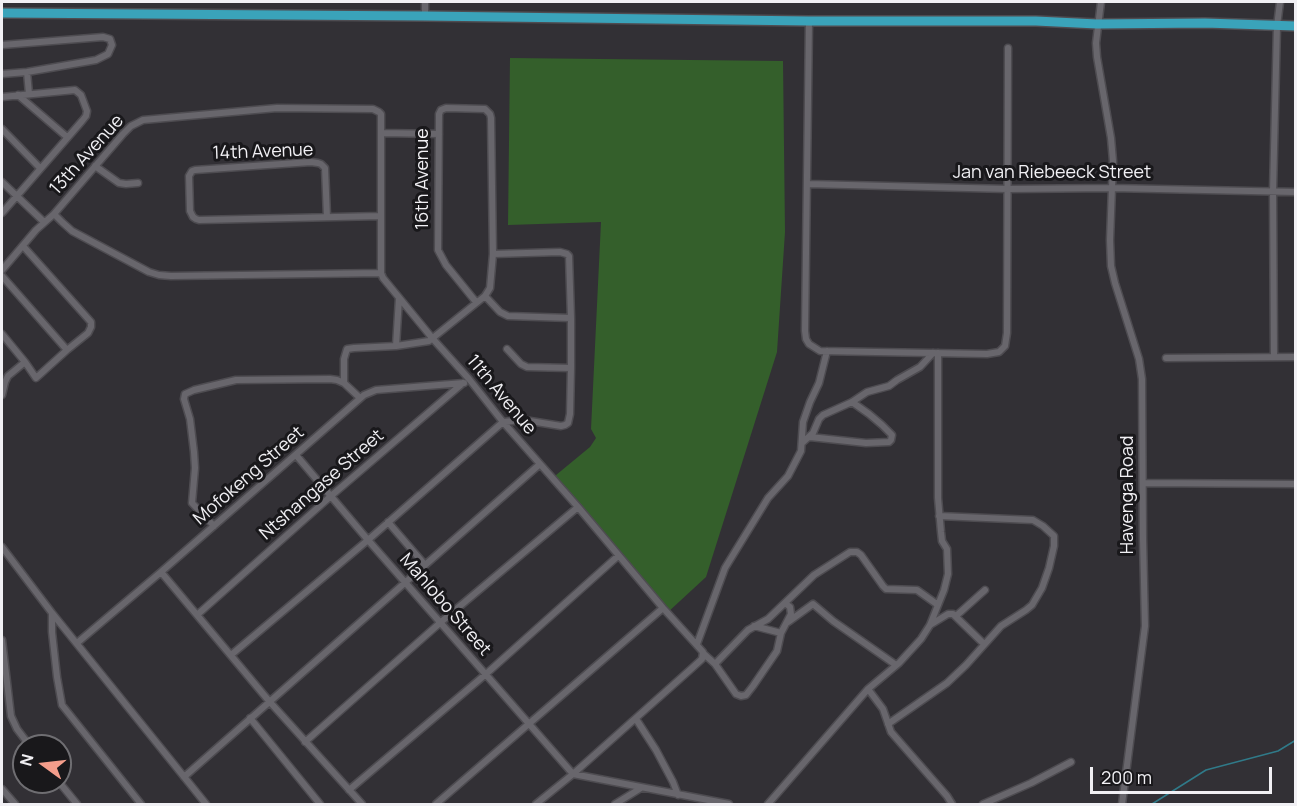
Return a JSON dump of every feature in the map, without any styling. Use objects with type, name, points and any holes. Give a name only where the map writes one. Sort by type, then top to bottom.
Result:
[{"type":"highway","points":[[2,13],[1036,21],[1097,24],[1205,23],[1296,26]]},
{"type":"street","points":[[425,2],[425,16]]},
{"type":"street","name":"Havenga Road","points":[[1101,2],[1097,24],[1096,57],[1113,161],[1110,240],[1113,274],[1141,367],[1143,423],[1145,626],[1122,804]]},
{"type":"street","points":[[1274,357],[1273,191],[1277,26],[1280,2]]},
{"type":"street","points":[[809,21],[805,331],[806,339],[812,347],[820,351],[977,354],[996,353],[1005,346],[1008,333],[1008,48]]},
{"type":"street","points":[[2,45],[104,37],[111,41],[112,46],[108,54],[96,60],[2,74]]},
{"type":"street","points":[[27,72],[29,94]]},
{"type":"street","points":[[2,97],[71,90],[80,93],[86,108],[84,119],[2,213]]},
{"type":"street","points":[[18,95],[67,138]]},
{"type":"street","name":"13th Avenue","points":[[381,273],[159,275],[149,272],[72,231],[54,213],[131,126],[143,120],[270,108],[373,109],[382,116],[382,133]]},
{"type":"street","name":"16th Avenue","points":[[476,302],[446,265],[438,250],[438,114],[444,108],[482,109],[488,111],[492,121],[493,254],[490,288],[485,296]]},
{"type":"street","points":[[2,129],[40,168]]},
{"type":"street","points":[[381,273],[382,133],[439,134]]},
{"type":"street","name":"14th Avenue","points":[[327,217],[325,168],[318,163],[195,170],[189,176],[190,211],[196,219],[327,217],[381,216]]},
{"type":"street","points":[[95,166],[119,183],[138,183]]},
{"type":"street","points":[[2,182],[44,222]]},
{"type":"street","name":"Jan van Riebeeck Street","points":[[808,184],[1296,192]]},
{"type":"street","points":[[2,270],[54,213]]},
{"type":"street","points":[[2,334],[36,378],[90,330],[91,322],[23,246]]},
{"type":"street","points":[[231,655],[503,422],[524,420],[556,426],[566,425],[570,414],[570,258],[567,254],[554,252],[493,254]]},
{"type":"street","name":"11th Avenue","points":[[381,273],[466,381],[578,507],[696,644],[703,656],[716,664],[736,694],[746,695],[753,687],[774,657],[781,633]]},
{"type":"street","points":[[2,276],[67,350]]},
{"type":"street","points":[[344,383],[344,359],[347,349],[425,343],[485,296],[500,312],[508,316],[571,318]]},
{"type":"street","points":[[396,346],[399,298]]},
{"type":"street","points":[[507,349],[527,367],[571,368]]},
{"type":"street","points":[[696,644],[725,568],[768,498],[788,476],[801,451],[803,422],[819,383],[827,351]]},
{"type":"street","points":[[802,443],[810,437],[821,417],[867,392],[889,386],[915,370],[935,353]]},
{"type":"street","points":[[768,804],[868,689],[915,646],[930,625],[938,604],[948,574],[947,549],[942,541],[939,516],[935,353]]},
{"type":"street","points":[[1166,358],[1296,357]]},
{"type":"street","points":[[2,395],[8,376],[25,362]]},
{"type":"street","points":[[214,526],[192,503],[194,452],[185,394],[236,380],[330,379],[344,383],[360,398]]},
{"type":"street","name":"Mofokeng Street","points":[[77,644],[360,398],[376,390],[466,381]]},
{"type":"street","name":"Ntshangase Street","points":[[197,615],[331,496],[466,381]]},
{"type":"street","points":[[810,437],[889,442],[891,435],[882,425],[852,402]]},
{"type":"street","name":"Mahlobo Street","points":[[296,455],[573,774]]},
{"type":"street","points":[[184,777],[540,464]]},
{"type":"street","points":[[1143,483],[1296,484]]},
{"type":"street","points":[[305,742],[441,622],[578,507]]},
{"type":"street","points":[[888,724],[947,683],[1000,626],[1026,610],[1037,598],[1050,568],[1054,536],[1033,520],[939,516]]},
{"type":"street","points":[[388,522],[425,564]]},
{"type":"street","points":[[2,547],[52,613],[206,804]]},
{"type":"street","points":[[716,664],[748,630],[768,619],[819,570],[854,552],[859,553],[865,559],[884,588],[917,590],[938,604]]},
{"type":"street","points":[[349,790],[486,674],[618,556]]},
{"type":"street","points":[[161,572],[305,742],[362,804]]},
{"type":"street","points":[[956,616],[985,590]]},
{"type":"street","points":[[754,626],[781,633],[791,610],[784,603]]},
{"type":"street","points":[[787,622],[813,604],[833,621],[896,665]]},
{"type":"street","points":[[436,804],[663,608]]},
{"type":"street","points":[[52,613],[51,628],[62,705],[141,804]]},
{"type":"street","points":[[930,625],[950,614],[956,616],[984,644]]},
{"type":"street","points":[[2,640],[11,716],[21,734]]},
{"type":"street","points":[[536,804],[636,719],[703,656]]},
{"type":"street","points":[[868,689],[883,709],[891,732],[952,804]]},
{"type":"street","points":[[250,718],[320,804]]},
{"type":"street","points":[[636,719],[657,750],[678,795]]},
{"type":"street","points":[[983,804],[1071,762]]},
{"type":"street","points":[[573,774],[707,803],[729,804]]},
{"type":"street","points":[[615,804],[642,788]]},
{"type":"street","points":[[2,789],[15,804]]},
{"type":"green space","points":[[510,58],[783,61],[785,232],[777,352],[706,577],[667,613],[550,480],[590,447],[596,438],[591,429],[601,222],[508,225]]},
{"type":"waterway","points":[[1152,804],[1206,770],[1278,751],[1296,740]]}]
